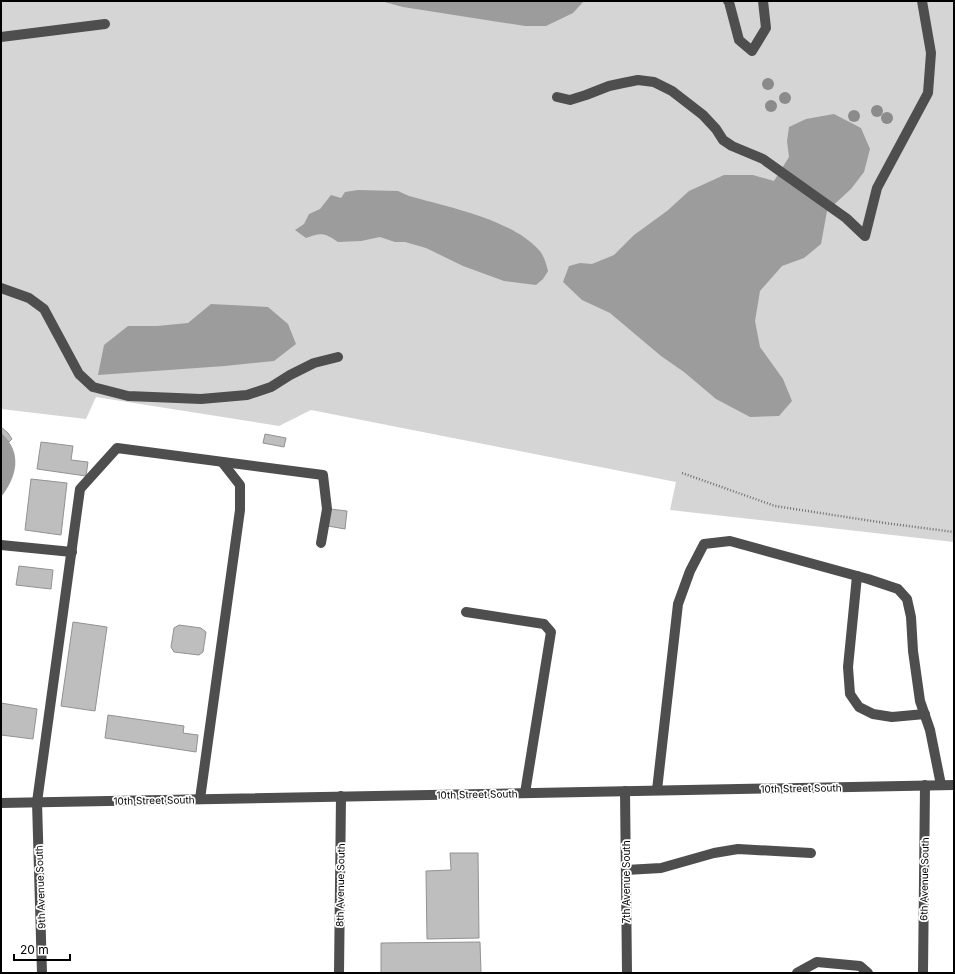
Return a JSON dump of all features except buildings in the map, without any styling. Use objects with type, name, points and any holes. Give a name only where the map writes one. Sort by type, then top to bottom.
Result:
[{"type":"street","points":[[728,1],[739,40],[752,51],[766,28],[764,1]]},
{"type":"street","points":[[557,97],[570,100],[623,82],[638,80],[654,82],[672,91],[703,115],[716,129],[723,140],[732,146],[763,159],[846,218],[865,236],[877,188],[928,93],[931,53],[922,1]]},
{"type":"street","points":[[1,38],[105,24]]},
{"type":"street","points":[[1,288],[30,298],[44,309],[79,374],[93,387],[128,396],[200,399],[247,395],[272,387],[290,375],[314,363],[338,357]]},
{"type":"street","name":"9th Avenue South","points":[[42,973],[37,802],[80,489],[116,448],[222,462]]},
{"type":"street","points":[[222,462],[323,475],[327,509],[321,543]]},
{"type":"street","points":[[200,799],[240,510],[240,485],[222,462]]},
{"type":"street","points":[[657,790],[678,604],[690,571],[704,544],[730,541],[898,589],[908,599],[920,701],[930,730],[941,785]]},
{"type":"street","points":[[1,545],[72,552]]},
{"type":"street","points":[[856,576],[848,667],[850,694],[858,707],[873,714],[892,717],[925,714]]},
{"type":"street","points":[[466,612],[544,624],[552,632],[525,793]]},
{"type":"street","name":"6th Avenue South","points":[[923,973],[925,785]]},
{"type":"street","name":"10th Street South","points":[[1,803],[954,785]]},
{"type":"street","name":"7th Avenue South","points":[[625,791],[626,973]]},
{"type":"street","name":"8th Avenue South","points":[[339,973],[341,796]]},
{"type":"street","points":[[626,870],[661,868],[714,853],[738,849],[811,853]]},
{"type":"street","points":[[797,973],[817,962],[860,966],[868,973]]},
{"type":"path","points":[[682,473],[775,506],[954,532]]},
{"type":"shaded area","points":[[1,1],[954,1],[954,542],[670,510],[676,482],[311,410],[279,426],[96,397],[86,419],[1,409]]},
{"type":"shaded area","points":[[381,1],[584,1],[573,13],[546,26],[525,26],[403,7]]},
{"type":"shaded area","points":[[834,114],[861,128],[870,149],[864,172],[851,189],[827,211],[821,244],[804,258],[782,266],[760,291],[755,321],[760,347],[783,379],[792,401],[779,416],[750,417],[716,399],[684,372],[661,356],[610,313],[582,300],[563,282],[569,266],[580,263],[592,264],[614,255],[634,235],[667,211],[689,191],[724,175],[753,175],[774,181],[789,157],[787,141],[789,127],[806,119]]},
{"type":"shaded area","points":[[358,190],[398,191],[409,196],[478,215],[495,222],[512,230],[538,249],[546,262],[548,271],[543,279],[536,285],[504,281],[463,266],[426,248],[405,242],[395,242],[380,237],[361,241],[338,242],[323,234],[306,238],[295,230],[304,224],[309,214],[320,209],[331,195],[341,198],[345,192]]},
{"type":"shaded area","points":[[211,304],[268,307],[288,324],[296,344],[274,361],[98,375],[104,345],[128,326],[157,326],[188,323]]},
{"type":"shaded area","points":[[1,433],[13,448],[15,465],[11,481],[1,497]]}]
